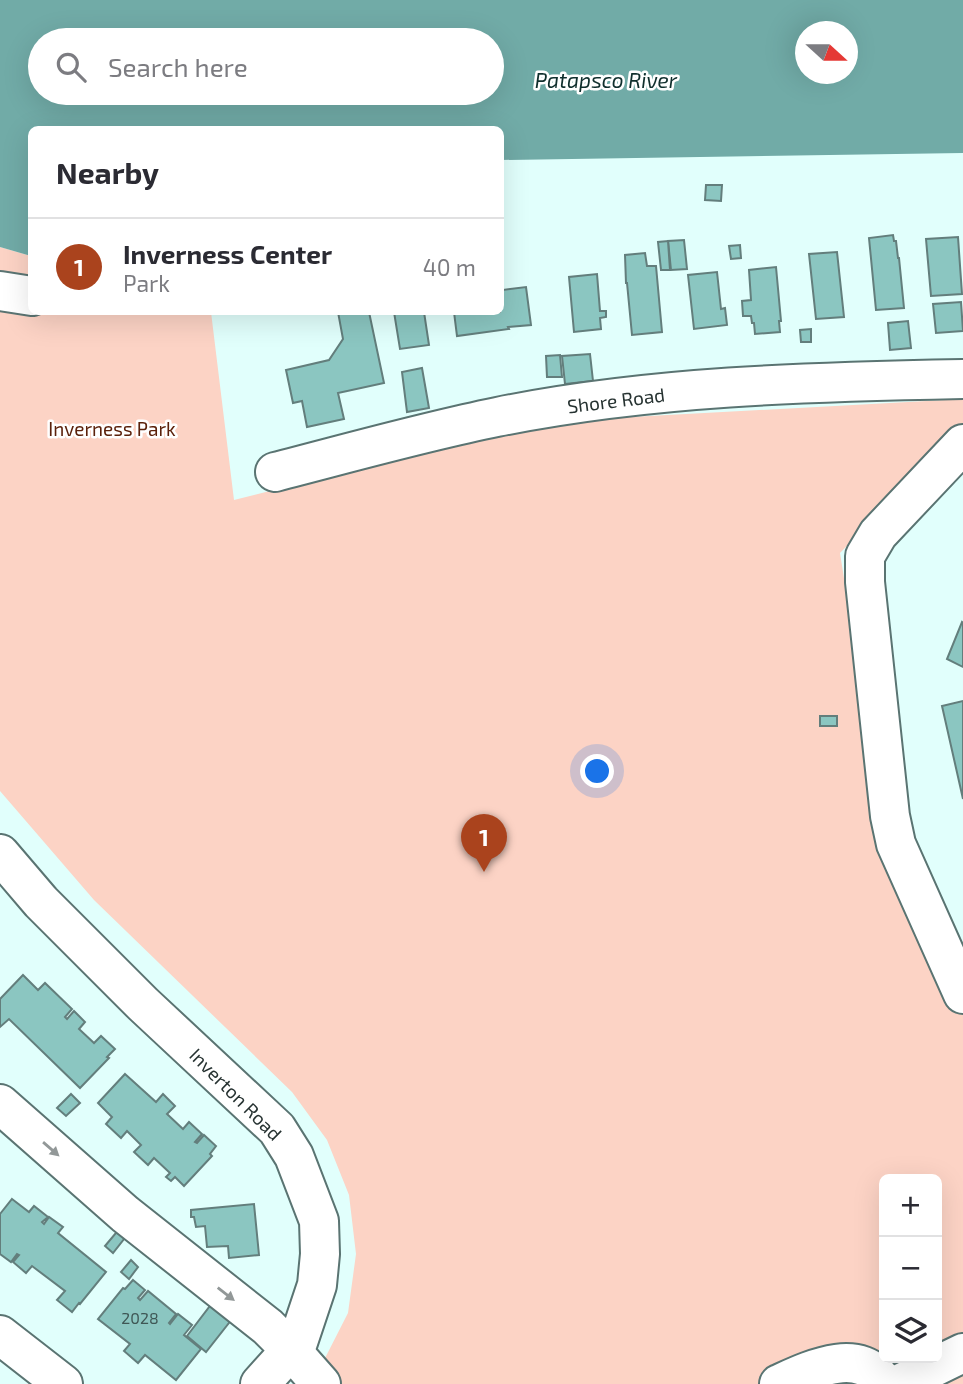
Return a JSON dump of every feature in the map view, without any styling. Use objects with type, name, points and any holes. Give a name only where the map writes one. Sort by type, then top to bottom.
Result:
[{"type":"street","points":[[0,291],[28,295]]},
{"type":"street","name":"Shore Road","points":[[275,472],[497,417],[593,402],[707,389],[881,380],[963,379]]},
{"type":"street","points":[[963,444],[878,534],[865,555],[865,582],[890,816],[896,844],[963,994]]},
{"type":"street","name":"Inverton Road","points":[[0,854],[41,902],[143,1004],[276,1129],[294,1156],[319,1221],[317,1285],[298,1342],[260,1384]]},
{"type":"street","points":[[0,1104],[125,1214],[268,1327],[321,1384]]},
{"type":"street","points":[[0,1335],[63,1384]]},
{"type":"street","points":[[900,1384],[963,1353]]},
{"type":"street","points":[[779,1384],[831,1364],[852,1363],[868,1367],[884,1384]]},
{"type":"green space","name":"Inverness Park","points":[[0,247],[28,255],[28,315],[211,315],[234,500],[427,451],[594,419],[963,399],[963,427],[840,553],[886,844],[963,1015],[963,1384],[340,1384],[321,1366],[348,1313],[356,1254],[349,1195],[327,1140],[292,1092],[94,900],[0,791]]},
{"type":"water","name":"Patapsco River","points":[[0,0],[963,0],[963,153],[504,160],[504,126],[28,126],[28,255],[0,247]]},
{"type":"building","points":[[706,185],[722,185],[721,201],[705,200]]},
{"type":"building","points":[[893,235],[899,258],[904,308],[876,310],[869,238]]},
{"type":"building","points":[[958,237],[962,294],[931,296],[926,239]]},
{"type":"building","points":[[684,240],[687,269],[671,270],[668,241]]},
{"type":"building","points":[[668,241],[670,270],[661,270],[658,242]]},
{"type":"building","points":[[740,245],[741,258],[731,259],[729,246]]},
{"type":"building","points":[[837,252],[844,317],[816,319],[809,254]]},
{"type":"building","points":[[645,253],[647,266],[656,266],[662,332],[632,335],[625,255]]},
{"type":"building","points":[[776,267],[780,332],[755,334],[751,316],[743,316],[742,301],[751,300],[749,270]]},
{"type":"building","points":[[717,272],[721,309],[725,308],[727,325],[694,329],[688,275]]},
{"type":"building","points":[[597,274],[600,311],[606,311],[606,317],[600,318],[601,329],[574,332],[569,277]]},
{"type":"building","points":[[526,287],[531,325],[457,336],[454,315],[504,315],[504,290]]},
{"type":"building","points":[[961,302],[963,331],[936,333],[933,304]]},
{"type":"building","points":[[339,315],[370,315],[384,383],[338,393],[344,419],[307,427],[302,401],[293,403],[286,370],[329,360],[343,339]]},
{"type":"building","points":[[394,315],[424,315],[429,345],[400,349]]},
{"type":"building","points":[[908,321],[911,348],[890,350],[888,323]]},
{"type":"building","points":[[811,329],[811,342],[801,342],[800,330]]},
{"type":"building","points":[[590,354],[593,381],[565,384],[562,356]]},
{"type":"building","points":[[560,355],[562,377],[547,377],[546,356]]},
{"type":"building","points":[[422,368],[429,408],[407,412],[402,372]]},
{"type":"building","points":[[963,623],[963,667],[947,659]]},
{"type":"building","points":[[963,701],[963,799],[942,706]]},
{"type":"building","points":[[820,716],[837,716],[837,726],[820,726]]},
{"type":"building","points":[[23,975],[38,990],[45,983],[72,1009],[65,1017],[67,1019],[74,1011],[85,1022],[79,1029],[94,1043],[101,1036],[115,1049],[80,1088],[9,1019],[0,1027],[0,999]]},
{"type":"building","points":[[125,1074],[156,1102],[163,1094],[175,1106],[167,1114],[183,1129],[189,1122],[202,1134],[195,1142],[204,1135],[216,1146],[210,1154],[212,1156],[184,1186],[175,1177],[171,1181],[166,1177],[170,1173],[154,1158],[148,1165],[134,1152],[141,1145],[127,1131],[121,1138],[106,1124],[112,1117],[98,1103]]},
{"type":"building","points":[[71,1094],[80,1103],[66,1116],[57,1108]]},
{"type":"building","points":[[12,1199],[29,1212],[34,1206],[48,1217],[42,1222],[44,1224],[49,1217],[63,1227],[58,1233],[106,1272],[72,1312],[57,1300],[65,1291],[32,1266],[26,1273],[13,1262],[19,1255],[11,1262],[0,1254],[0,1214]]},
{"type":"building","points":[[254,1204],[259,1255],[229,1258],[228,1246],[207,1247],[205,1226],[196,1227],[194,1217],[191,1217],[191,1210]]},
{"type":"building","points":[[120,1228],[128,1234],[113,1253],[105,1246]]},
{"type":"building","points":[[131,1260],[138,1267],[129,1279],[121,1272]]},
{"type":"building","points":[[133,1280],[145,1290],[138,1298],[140,1300],[148,1291],[176,1314],[170,1324],[178,1314],[192,1325],[184,1335],[201,1349],[176,1380],[145,1355],[138,1363],[124,1351],[130,1344],[98,1319]]},
{"type":"building","points":[[216,1298],[236,1314],[206,1352],[187,1336]]},
{"type":"place","name":"Inverness Center","points":[[484,872]]}]
